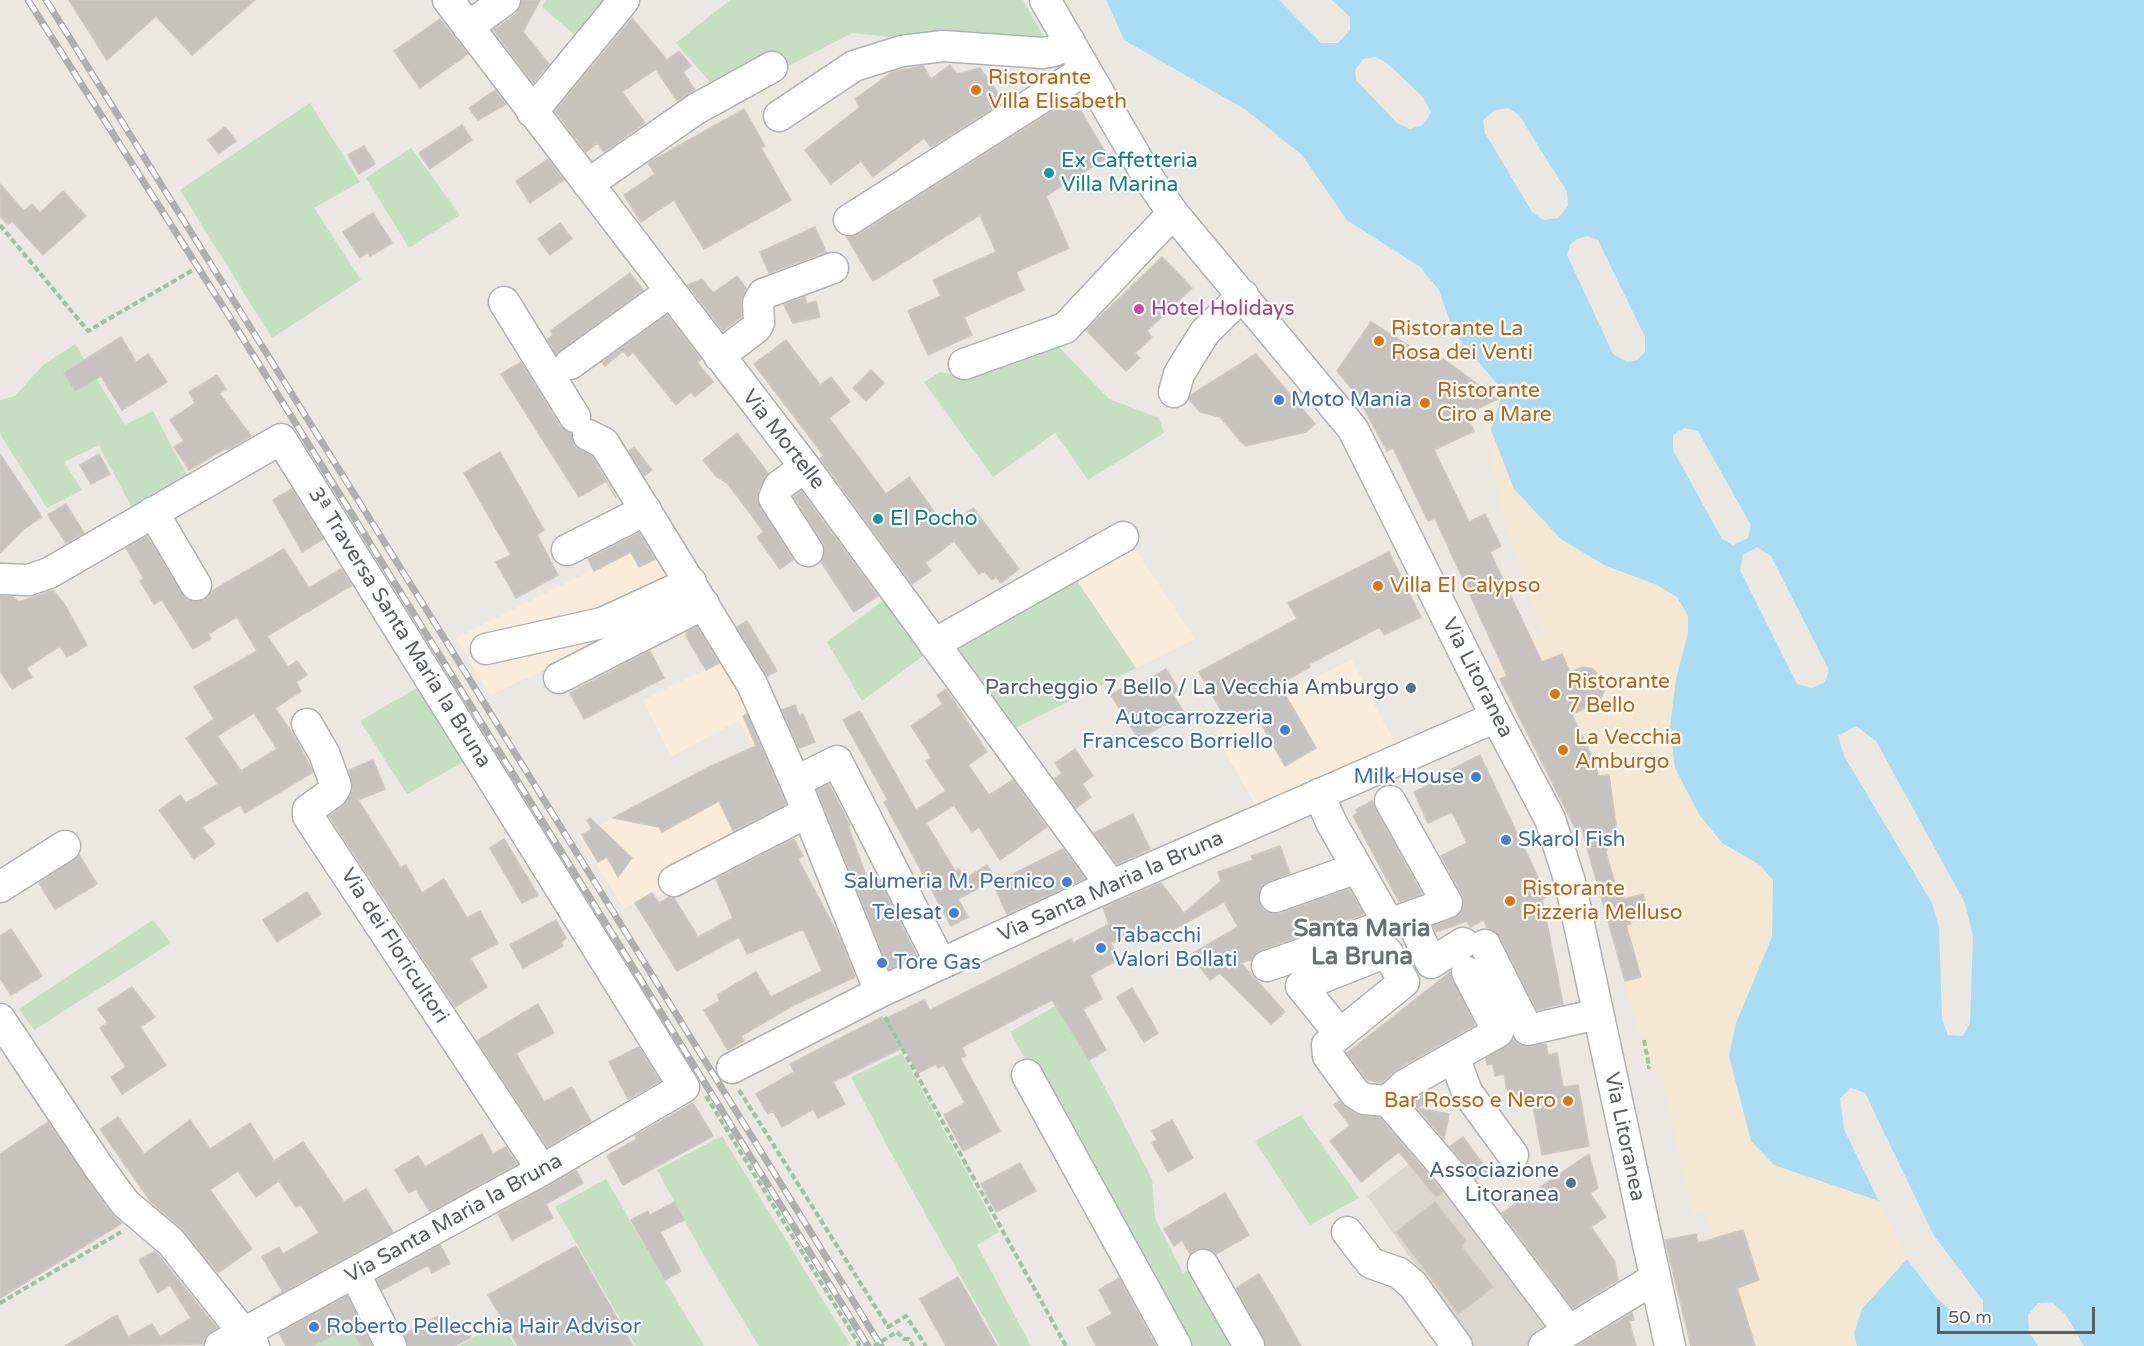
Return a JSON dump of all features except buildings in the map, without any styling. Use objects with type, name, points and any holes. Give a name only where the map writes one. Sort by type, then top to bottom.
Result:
[{"type":"street","name":"Via Mortelle","points":[[448,0],[805,467],[1111,885]]},
{"type":"street","points":[[468,27],[505,0]]},
{"type":"street","points":[[532,112],[624,0]]},
{"type":"street","name":"Via Litoranea","points":[[1046,0],[1149,179],[1173,213],[1353,429],[1496,717],[1550,819],[1563,856],[1670,1346]]},
{"type":"street","points":[[779,116],[854,66],[902,51],[943,46],[1043,53],[1054,51],[1070,42]]},
{"type":"street","points":[[588,184],[696,110],[772,67]]},
{"type":"street","points":[[849,220],[1085,70]]},
{"type":"street","points":[[964,364],[1065,328],[1173,213]]},
{"type":"street","points":[[719,357],[756,328],[759,323],[758,303],[763,294],[833,268]]},
{"type":"street","points":[[570,364],[670,292]]},
{"type":"street","points":[[1174,392],[1179,374],[1205,332],[1243,296]]},
{"type":"street","points":[[504,302],[581,426],[604,443],[752,684],[808,812],[876,994]]},
{"type":"street","name":"3ª Traversa Santa Maria la Bruna","points":[[0,579],[29,580],[49,573],[281,439],[684,1088]]},
{"type":"street","points":[[805,467],[778,486],[774,498],[808,551]]},
{"type":"street","points":[[567,550],[646,510]]},
{"type":"street","points":[[153,512],[196,585]]},
{"type":"street","points":[[934,644],[1123,537]]},
{"type":"street","points":[[486,649],[602,623],[698,593]]},
{"type":"street","points":[[559,678],[698,593]]},
{"type":"street","name":"Via Santa Maria la Bruna","points":[[732,1068],[876,994],[1111,885],[1496,717]]},
{"type":"street","name":"Via dei Floricultori","points":[[307,724],[324,753],[336,786],[333,792],[308,810],[309,816],[542,1170]]},
{"type":"street","points":[[845,758],[913,885],[948,961]]},
{"type":"street","points":[[807,776],[837,761],[948,961]]},
{"type":"street","points":[[1319,794],[1330,822],[1356,868],[1431,963],[1474,944],[1528,1030],[1598,1014]]},
{"type":"street","points":[[1267,966],[1447,903],[1390,801]]},
{"type":"street","points":[[674,881],[808,812]]},
{"type":"street","points":[[0,887],[65,846]]},
{"type":"street","points":[[1275,897],[1356,868]]},
{"type":"street","points":[[1388,1101],[1406,1084],[1498,1032],[1467,972]]},
{"type":"street","points":[[0,1019],[125,1203],[171,1242],[240,1342]]},
{"type":"street","points":[[1340,1034],[1327,1045],[1328,1056],[1355,1092],[1364,1099],[1388,1101],[1450,1173],[1568,1330]]},
{"type":"street","points":[[1454,1057],[1467,1092],[1513,1155]]},
{"type":"street","points":[[1027,1075],[1176,1346]]},
{"type":"street","name":"Via Santa Maria la Bruna","points":[[240,1342],[355,1274],[684,1088]]},
{"type":"street","points":[[1347,1232],[1371,1263],[1399,1273],[1413,1285],[1457,1346]]},
{"type":"street","points":[[1203,1265],[1249,1346]]},
{"type":"street","points":[[355,1274],[391,1346]]},
{"type":"street","points":[[1544,1346],[1654,1279]]},
{"type":"path","points":[[0,225],[88,331],[193,270]]},
{"type":"path","points":[[876,994],[1066,1346]]},
{"type":"path","points":[[1644,1040],[1649,1067],[1647,1067]]},
{"type":"path","points":[[732,1068],[728,1072],[888,1328],[906,1316],[926,1346]]},
{"type":"path","points":[[684,1088],[697,1082],[859,1344],[856,1346]]},
{"type":"path","points":[[0,1303],[142,1219]]},
{"type":"path","points":[[874,1346],[897,1332],[909,1340],[913,1346]]},
{"type":"shaded area","points":[[657,538],[694,602],[490,695],[456,638]]},
{"type":"shaded area","points":[[1131,543],[1195,639],[1136,668],[1073,575]]},
{"type":"shaded area","points":[[728,658],[770,739],[752,747],[739,720],[671,757],[643,700]]},
{"type":"shaded area","points":[[1351,659],[1398,750],[1257,808],[1214,732]]},
{"type":"shaded area","points":[[704,770],[743,853],[658,897],[654,892],[624,909],[579,836]]},
{"type":"shaded area","points":[[1409,1164],[1436,1197],[1452,1184],[1553,1319],[1532,1346],[1472,1346],[1367,1196]]},
{"type":"green space","points":[[546,0],[617,0],[583,42],[542,7]]},
{"type":"green space","points":[[730,0],[1023,0],[1047,42],[892,37],[852,33],[748,87],[717,90],[676,43]]},
{"type":"green space","points":[[310,103],[360,182],[314,208],[361,280],[272,338],[180,190]]},
{"type":"green space","points":[[411,148],[460,215],[409,248],[366,178]]},
{"type":"green space","points":[[75,344],[125,425],[153,411],[190,481],[134,512],[99,445],[64,462],[82,490],[47,508],[0,434],[0,400],[15,396],[43,365]]},
{"type":"green space","points":[[1059,347],[1109,399],[1159,418],[1164,433],[1088,480],[1055,433],[993,477],[924,382],[940,372],[968,378]]},
{"type":"green space","points":[[1073,575],[1136,668],[1009,731],[942,644]]},
{"type":"green space","points":[[891,595],[931,650],[862,701],[827,642]]},
{"type":"green space","points":[[427,682],[472,757],[407,794],[360,721]]},
{"type":"green space","points":[[153,920],[171,943],[34,1030],[19,1009]]},
{"type":"green space","points":[[1057,1005],[1102,1082],[1152,1179],[1155,1218],[1183,1273],[1191,1269],[1240,1346],[1186,1346],[1010,1032]]},
{"type":"green space","points":[[902,1053],[999,1232],[977,1245],[1031,1346],[1000,1346],[886,1144],[851,1077]]},
{"type":"green space","points":[[1301,1115],[1359,1198],[1310,1225],[1255,1141]]},
{"type":"green space","points":[[722,1136],[850,1344],[847,1346],[759,1346],[707,1261],[657,1170]]},
{"type":"green space","points":[[606,1179],[704,1346],[636,1346],[555,1207]]},
{"type":"green space","points":[[502,1323],[515,1346],[458,1346]]},
{"type":"green space","points":[[351,1326],[361,1346],[313,1346]]},
{"type":"sand","points":[[1501,398],[1491,430],[1514,489],[1561,539],[1604,565],[1657,585],[1677,597],[1688,616],[1688,633],[1676,679],[1722,843],[1760,865],[1773,880],[1772,937],[1736,1023],[1830,1183],[1879,1201],[1907,1259],[1862,1309],[1854,1334],[1857,1346],[1755,1346],[1737,1288],[1759,1280],[1743,1231],[1713,1239],[1707,1213],[1692,1215],[1661,1071],[1648,1072],[1625,981],[1641,977],[1606,852],[1616,825],[1609,776],[1598,776],[1596,764],[1572,715],[1595,704],[1601,698],[1605,689],[1603,680],[1593,668],[1583,667],[1570,672],[1561,654],[1500,679],[1491,660],[1542,635],[1504,521],[1481,407]]},
{"type":"water","points":[[1106,0],[2144,0],[2144,1346],[1857,1346],[1854,1334],[1862,1309],[1907,1259],[1936,1297],[1956,1315],[1974,1321],[1983,1314],[1983,1301],[1934,1236],[1865,1093],[1851,1088],[1841,1098],[1844,1129],[1879,1201],[1774,1165],[1751,1141],[1729,1056],[1736,1023],[1772,937],[1773,880],[1760,865],[1722,843],[1699,814],[1675,768],[1670,726],[1676,679],[1688,633],[1688,616],[1677,597],[1657,585],[1604,565],[1561,539],[1514,489],[1491,430],[1501,398],[1500,387],[1454,333],[1439,290],[1420,267],[1347,220],[1302,155],[1246,110],[1124,40]]},
{"type":"pier","points":[[1103,0],[1106,0],[1124,40],[1179,72],[1176,74],[1122,43]]},
{"type":"pier","points":[[1279,0],[1332,0],[1350,17],[1350,30],[1338,43],[1321,43]]},
{"type":"pier","points":[[1375,57],[1387,63],[1423,97],[1431,112],[1423,125],[1410,129],[1397,123],[1356,80],[1355,70],[1363,59]]},
{"type":"pier","points":[[1508,108],[1519,115],[1567,192],[1568,206],[1558,218],[1543,220],[1532,212],[1485,133],[1483,120],[1495,110]]},
{"type":"pier","points":[[1588,236],[1598,240],[1645,337],[1645,352],[1637,360],[1627,362],[1613,354],[1567,255],[1570,245],[1577,239]]},
{"type":"pier","points":[[1685,428],[1698,431],[1751,525],[1748,538],[1733,545],[1722,539],[1673,450],[1673,435]]},
{"type":"pier","points":[[1757,547],[1771,556],[1829,670],[1825,682],[1812,688],[1797,684],[1740,570],[1743,555]]},
{"type":"pier","points":[[1856,726],[1876,741],[1965,903],[1973,936],[1970,1023],[1963,1036],[1948,1035],[1942,1020],[1939,928],[1932,903],[1844,756],[1838,736]]},
{"type":"pier","points":[[1851,1088],[1865,1093],[1894,1158],[1934,1236],[1983,1301],[1983,1314],[1974,1322],[1956,1315],[1936,1297],[1907,1259],[1906,1256],[1938,1295],[1957,1313],[1973,1318],[1980,1312],[1980,1302],[1931,1238],[1863,1095],[1852,1091],[1844,1099],[1847,1128],[1881,1199],[1880,1203],[1844,1129],[1840,1098]]},
{"type":"pier","points":[[2052,1302],[2066,1315],[2084,1346],[2038,1346],[2029,1332],[2028,1315],[2038,1303]]},
{"type":"railway","points":[[28,0],[229,316],[868,1346]]},
{"type":"railway","points":[[46,0],[436,625],[881,1346]]},
{"type":"place","name":"Ristorante Villa Elisabeth","points":[[976,90]]},
{"type":"place","name":"Ex Caffetteria Villa Marina","points":[[1049,173]]},
{"type":"place","name":"Hotel Holidays","points":[[1139,309]]},
{"type":"place","name":"Ristorante La Rosa dei Venti","points":[[1379,341]]},
{"type":"place","name":"Moto Mania","points":[[1279,400]]},
{"type":"place","name":"Ristorante Ciro a Mare","points":[[1425,403]]},
{"type":"place","name":"El Pocho","points":[[878,519]]},
{"type":"place","name":"Villa El Calypso","points":[[1378,586]]},
{"type":"place","name":"Parcheggio 7 Bello / La Vecchia Amburgo","points":[[1411,688]]},
{"type":"place","name":"Ristorante 7 Bello","points":[[1555,694]]},
{"type":"place","name":"Autocarrozzeria Francesco Borriello","points":[[1285,730]]},
{"type":"place","name":"La Vecchia Amburgo","points":[[1563,750]]},
{"type":"place","name":"Milk House","points":[[1476,777]]},
{"type":"place","name":"Skarol Fish","points":[[1506,840]]},
{"type":"place","name":"Salumeria M. Pernico","points":[[1067,882]]},
{"type":"place","name":"Ristorante Pizzeria Melluso","points":[[1510,901]]},
{"type":"place","name":"Telesat","points":[[954,913]]},
{"type":"place","name":"Tabacchi Valori Bollati","points":[[1101,948]]},
{"type":"place","name":"Tore Gas","points":[[882,963]]},
{"type":"place","name":"Bar Rosso e Nero","points":[[1568,1101]]},
{"type":"place","name":"Associazione Litoranea","points":[[1571,1183]]},
{"type":"place","name":"Roberto Pellecchia Hair Advisor","points":[[314,1327]]},
{"type":"district","name":"Santa Maria La Bruna","points":[[1362,944]]}]
